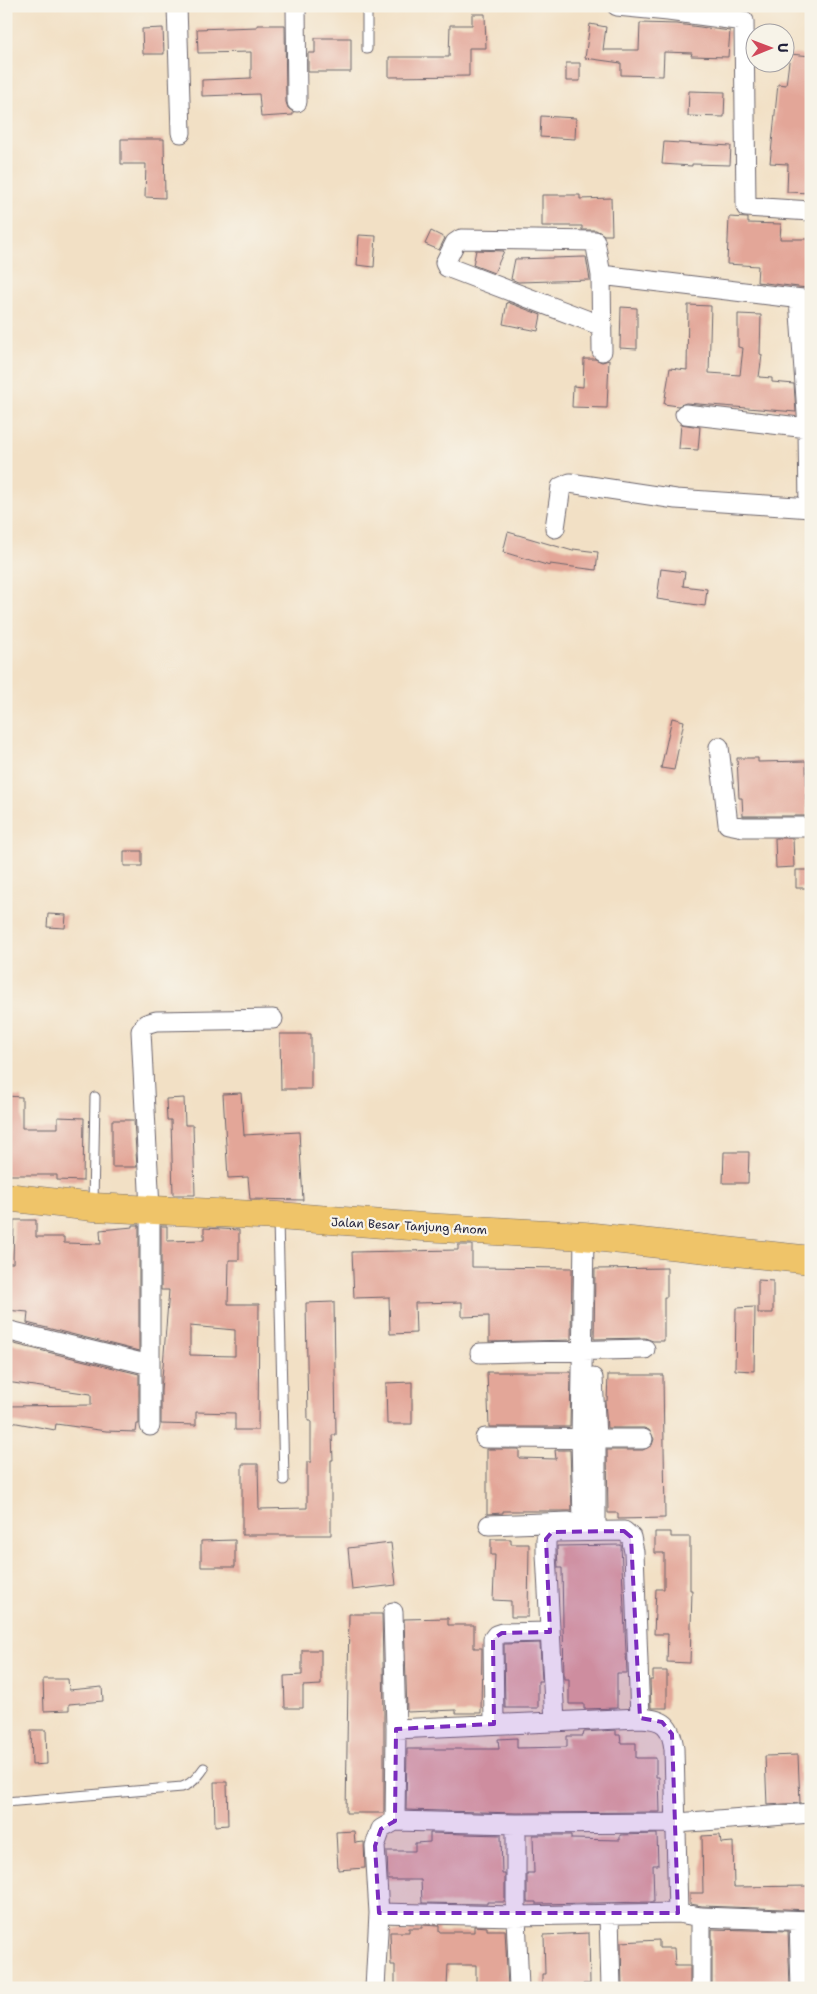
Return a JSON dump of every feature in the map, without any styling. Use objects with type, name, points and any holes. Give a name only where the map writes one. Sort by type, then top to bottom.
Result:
[{"type":"main road","name":"Jalan Besar Tanjung Anom","points":[[6,1197],[93,1207],[278,1216],[403,1226],[590,1237],[811,1260]]},
{"type":"street","points":[[177,6],[181,133]]},
{"type":"street","points":[[296,6],[296,102]]},
{"type":"street","points":[[618,6],[668,11],[745,14],[746,207],[811,211]]},
{"type":"street","points":[[602,326],[447,267],[445,263],[455,243],[461,239],[595,241],[601,276],[602,326],[602,351]]},
{"type":"street","points":[[555,528],[561,487],[570,483],[676,500],[810,508],[805,300],[601,276]]},
{"type":"street","points":[[685,414],[808,428]]},
{"type":"street","points":[[718,747],[730,826],[811,827]]},
{"type":"street","points":[[150,1426],[150,1209],[141,1031],[146,1024],[156,1021],[273,1019]]},
{"type":"street","points":[[589,1522],[587,1351],[590,1237]]},
{"type":"street","points":[[6,1330],[150,1366]]},
{"type":"street","points":[[480,1353],[645,1349]]},
{"type":"street","points":[[485,1438],[643,1439]]},
{"type":"street","points":[[489,1525],[625,1520]]},
{"type":"street","points":[[555,1722],[546,1539],[552,1532],[624,1531],[630,1536],[634,1552],[640,1718]]},
{"type":"street","points":[[393,1612],[396,1729],[395,1822]]},
{"type":"street","points":[[494,1724],[493,1639],[496,1635],[502,1633],[550,1632]]},
{"type":"street","points":[[396,1729],[640,1718],[662,1722],[668,1726],[672,1734],[677,1823],[678,1913]]},
{"type":"street","points":[[375,1988],[379,1913],[375,1846],[380,1829],[395,1822],[516,1824],[677,1823],[811,1813]]},
{"type":"street","points":[[516,1824],[516,1916],[519,1988]]},
{"type":"street","points":[[379,1913],[516,1916],[609,1916],[678,1913],[701,1917],[805,1921],[801,1988]]},
{"type":"street","points":[[609,1916],[611,1988]]},
{"type":"street","points":[[701,1917],[702,1988]]},
{"type":"lane","points":[[366,6],[367,48]]},
{"type":"lane","points":[[93,1207],[95,1097]]},
{"type":"lane","points":[[278,1216],[284,1480]]},
{"type":"lane","points":[[6,1802],[182,1787],[190,1785],[204,1768]]},
{"type":"highlighted area","points":[[624,1531],[631,1537],[640,1718],[662,1722],[672,1734],[678,1913],[379,1913],[375,1846],[381,1829],[395,1821],[396,1729],[494,1724],[493,1639],[502,1633],[550,1632],[546,1539],[552,1532]]},
{"type":"building","points":[[472,14],[485,14],[486,48],[469,48],[469,76],[389,77],[389,57],[449,57],[450,25],[472,25]]},
{"type":"building","points":[[640,23],[677,24],[730,31],[728,57],[691,56],[692,53],[664,52],[663,76],[621,75],[621,63],[585,58],[590,24],[606,27],[603,50],[639,50]]},
{"type":"building","points":[[257,25],[285,25],[286,102],[293,115],[261,117],[259,94],[202,96],[202,80],[251,78],[251,52],[198,53],[197,29],[257,27]]},
{"type":"building","points":[[163,28],[164,54],[143,54],[142,29]]},
{"type":"building","points":[[315,38],[351,38],[351,72],[308,72],[308,53],[315,53]]},
{"type":"building","points":[[794,54],[811,56],[811,193],[787,192],[788,164],[770,163],[778,84],[786,85],[788,72],[794,72]]},
{"type":"building","points":[[566,63],[580,63],[580,81],[566,81]]},
{"type":"building","points":[[689,91],[725,92],[724,117],[688,116]]},
{"type":"building","points":[[541,116],[576,118],[575,139],[540,137]]},
{"type":"building","points":[[121,139],[164,139],[165,198],[145,197],[146,164],[121,164]]},
{"type":"building","points":[[664,142],[731,146],[730,165],[692,164],[692,166],[662,164]]},
{"type":"building","points":[[542,195],[580,195],[580,199],[611,198],[612,235],[604,235],[596,230],[582,230],[582,226],[542,226]]},
{"type":"building","points":[[729,217],[748,218],[748,223],[781,224],[780,239],[811,239],[811,287],[757,282],[758,266],[727,264]]},
{"type":"building","points":[[431,231],[445,238],[439,250],[425,244]]},
{"type":"building","points":[[359,235],[376,236],[374,267],[357,265]]},
{"type":"building","points":[[476,250],[504,251],[494,273],[473,265]]},
{"type":"building","points":[[586,257],[590,280],[518,282],[511,279],[515,259]]},
{"type":"building","points":[[507,302],[541,315],[538,331],[503,324]]},
{"type":"building","points":[[688,305],[711,306],[709,373],[740,375],[743,348],[738,347],[738,314],[761,315],[760,354],[762,355],[759,377],[772,378],[772,382],[794,384],[796,412],[686,403],[678,406],[664,404],[670,368],[687,370]]},
{"type":"building","points":[[621,307],[637,308],[637,349],[620,348]]},
{"type":"building","points":[[584,359],[595,359],[602,362],[609,360],[607,408],[572,407],[573,386],[583,387]]},
{"type":"building","points":[[681,424],[700,427],[698,450],[679,449]]},
{"type":"building","points":[[508,532],[573,551],[573,549],[598,552],[596,570],[550,564],[550,566],[503,552]]},
{"type":"building","points":[[661,569],[685,572],[683,586],[707,589],[705,606],[657,599]]},
{"type":"building","points":[[672,718],[684,721],[674,770],[661,768]]},
{"type":"building","points":[[737,758],[758,758],[758,762],[806,761],[807,816],[743,816],[742,798],[739,798]]},
{"type":"building","points":[[775,838],[793,838],[794,867],[776,868]]},
{"type":"building","points":[[124,851],[142,851],[142,866],[124,866]]},
{"type":"building","points":[[796,870],[811,870],[811,888],[796,888]]},
{"type":"building","points":[[48,914],[66,915],[65,928],[47,927]]},
{"type":"building","points":[[280,1034],[311,1034],[311,1089],[281,1089]]},
{"type":"building","points":[[241,1093],[244,1135],[299,1132],[303,1200],[250,1199],[248,1177],[228,1178],[223,1094]]},
{"type":"building","points":[[6,1096],[22,1097],[22,1128],[58,1128],[58,1117],[84,1118],[83,1181],[57,1180],[57,1175],[6,1175]]},
{"type":"building","points":[[184,1098],[185,1125],[193,1125],[195,1195],[173,1195],[171,1120],[167,1120],[166,1099]]},
{"type":"building","points":[[112,1120],[134,1120],[137,1167],[112,1167]]},
{"type":"building","points":[[724,1152],[749,1152],[748,1183],[723,1183]]},
{"type":"building","points":[[14,1220],[36,1220],[36,1237],[64,1237],[64,1243],[101,1244],[100,1230],[139,1225],[139,1351],[27,1323],[28,1312],[6,1310],[8,1263],[13,1263]]},
{"type":"building","points":[[161,1226],[167,1226],[167,1241],[204,1240],[204,1228],[239,1230],[239,1260],[229,1260],[228,1304],[259,1304],[258,1430],[235,1430],[235,1413],[196,1412],[196,1425],[161,1424],[161,1391],[169,1290],[161,1290]],"holes":[[[190,1326],[235,1330],[235,1356],[190,1355]]]},
{"type":"building","points":[[458,1245],[472,1245],[472,1267],[572,1268],[571,1340],[489,1342],[489,1316],[462,1317],[462,1302],[415,1303],[416,1333],[390,1334],[389,1297],[354,1298],[352,1252],[458,1250]]},
{"type":"building","points":[[667,1268],[667,1297],[664,1297],[664,1341],[653,1341],[645,1338],[594,1339],[595,1269]]},
{"type":"building","points":[[758,1280],[773,1281],[773,1313],[758,1313]]},
{"type":"building","points":[[334,1302],[336,1435],[332,1435],[331,1535],[242,1535],[242,1464],[258,1464],[259,1509],[307,1508],[307,1462],[311,1462],[311,1421],[308,1421],[306,1303]]},
{"type":"building","points":[[755,1307],[754,1371],[735,1370],[736,1308]]},
{"type":"building","points":[[6,1342],[139,1374],[139,1424],[137,1424],[136,1432],[106,1431],[56,1424],[55,1430],[6,1421],[6,1406],[91,1405],[91,1394],[6,1382]]},
{"type":"building","points":[[487,1372],[571,1372],[570,1427],[489,1427]]},
{"type":"building","points":[[608,1375],[663,1375],[665,1518],[618,1519],[618,1513],[608,1513],[607,1450],[643,1450],[652,1445],[654,1439],[649,1430],[644,1428],[607,1428],[605,1401],[607,1401]]},
{"type":"building","points":[[412,1382],[412,1424],[387,1424],[386,1383]]},
{"type":"building","points":[[487,1449],[519,1449],[519,1458],[556,1459],[555,1450],[570,1450],[572,1511],[503,1511],[503,1513],[487,1514]]},
{"type":"building","points":[[655,1532],[671,1532],[671,1537],[690,1537],[690,1590],[692,1590],[690,1663],[667,1662],[668,1634],[654,1634],[656,1589],[664,1589],[664,1553],[655,1553]]},
{"type":"building","points":[[491,1539],[511,1539],[511,1544],[529,1544],[528,1617],[511,1617],[511,1601],[493,1600],[495,1555],[491,1555]]},
{"type":"building","points":[[235,1540],[235,1567],[201,1567],[201,1541]]},
{"type":"building","points":[[391,1543],[396,1585],[352,1590],[348,1548]]},
{"type":"building","points":[[621,1545],[627,1673],[617,1673],[617,1708],[584,1709],[584,1704],[569,1704],[569,1679],[564,1679],[562,1568],[558,1568],[557,1546]]},
{"type":"building","points":[[349,1614],[382,1614],[384,1813],[346,1813]]},
{"type":"building","points":[[448,1618],[448,1625],[474,1625],[474,1648],[482,1648],[481,1713],[456,1713],[456,1710],[407,1712],[404,1619]]},
{"type":"building","points":[[540,1643],[542,1681],[538,1681],[538,1708],[505,1708],[504,1644]]},
{"type":"building","points":[[302,1650],[321,1650],[321,1685],[303,1686],[303,1708],[285,1708],[284,1676],[302,1675]]},
{"type":"building","points":[[653,1671],[667,1671],[667,1708],[651,1708],[650,1680],[653,1680]]},
{"type":"building","points":[[43,1679],[68,1679],[69,1690],[102,1687],[103,1701],[69,1704],[69,1710],[44,1711]]},
{"type":"building","points":[[31,1730],[46,1730],[47,1764],[32,1765]]},
{"type":"building","points":[[616,1730],[616,1735],[620,1735],[621,1743],[636,1743],[636,1758],[656,1758],[656,1777],[659,1777],[660,1812],[516,1813],[406,1810],[407,1749],[499,1749],[498,1739],[517,1738],[517,1748],[567,1747],[567,1736],[583,1736],[584,1732]]},
{"type":"building","points":[[798,1755],[800,1803],[767,1805],[765,1756]]},
{"type":"building","points":[[214,1782],[227,1782],[228,1825],[215,1826]]},
{"type":"building","points":[[354,1831],[355,1843],[364,1842],[365,1868],[338,1870],[336,1832]]},
{"type":"building","points":[[430,1833],[501,1835],[502,1874],[505,1874],[505,1902],[487,1902],[487,1904],[422,1903],[421,1880],[388,1880],[387,1851],[415,1851],[415,1843],[430,1842]]},
{"type":"building","points":[[657,1834],[658,1865],[653,1865],[654,1902],[536,1904],[536,1902],[527,1902],[527,1873],[534,1873],[533,1835],[571,1835],[571,1839],[620,1840],[620,1835]]},
{"type":"building","points":[[720,1835],[721,1843],[733,1842],[734,1887],[811,1886],[811,1910],[690,1904],[690,1893],[703,1893],[702,1836]]},
{"type":"building","points":[[422,1925],[439,1926],[439,1932],[474,1932],[474,1926],[487,1927],[487,1930],[505,1930],[508,1988],[476,1988],[476,1965],[448,1965],[447,1988],[395,1988],[395,1965],[391,1965],[390,1932],[409,1932],[409,1928],[422,1928]]},
{"type":"building","points":[[712,1929],[788,1931],[790,1988],[712,1988]]},
{"type":"building","points":[[589,1933],[590,1984],[583,1984],[583,1988],[542,1988],[542,1974],[545,1974],[544,1935]]},
{"type":"building","points":[[659,1940],[659,1948],[674,1948],[675,1966],[690,1966],[690,1988],[622,1988],[621,1942]]}]
